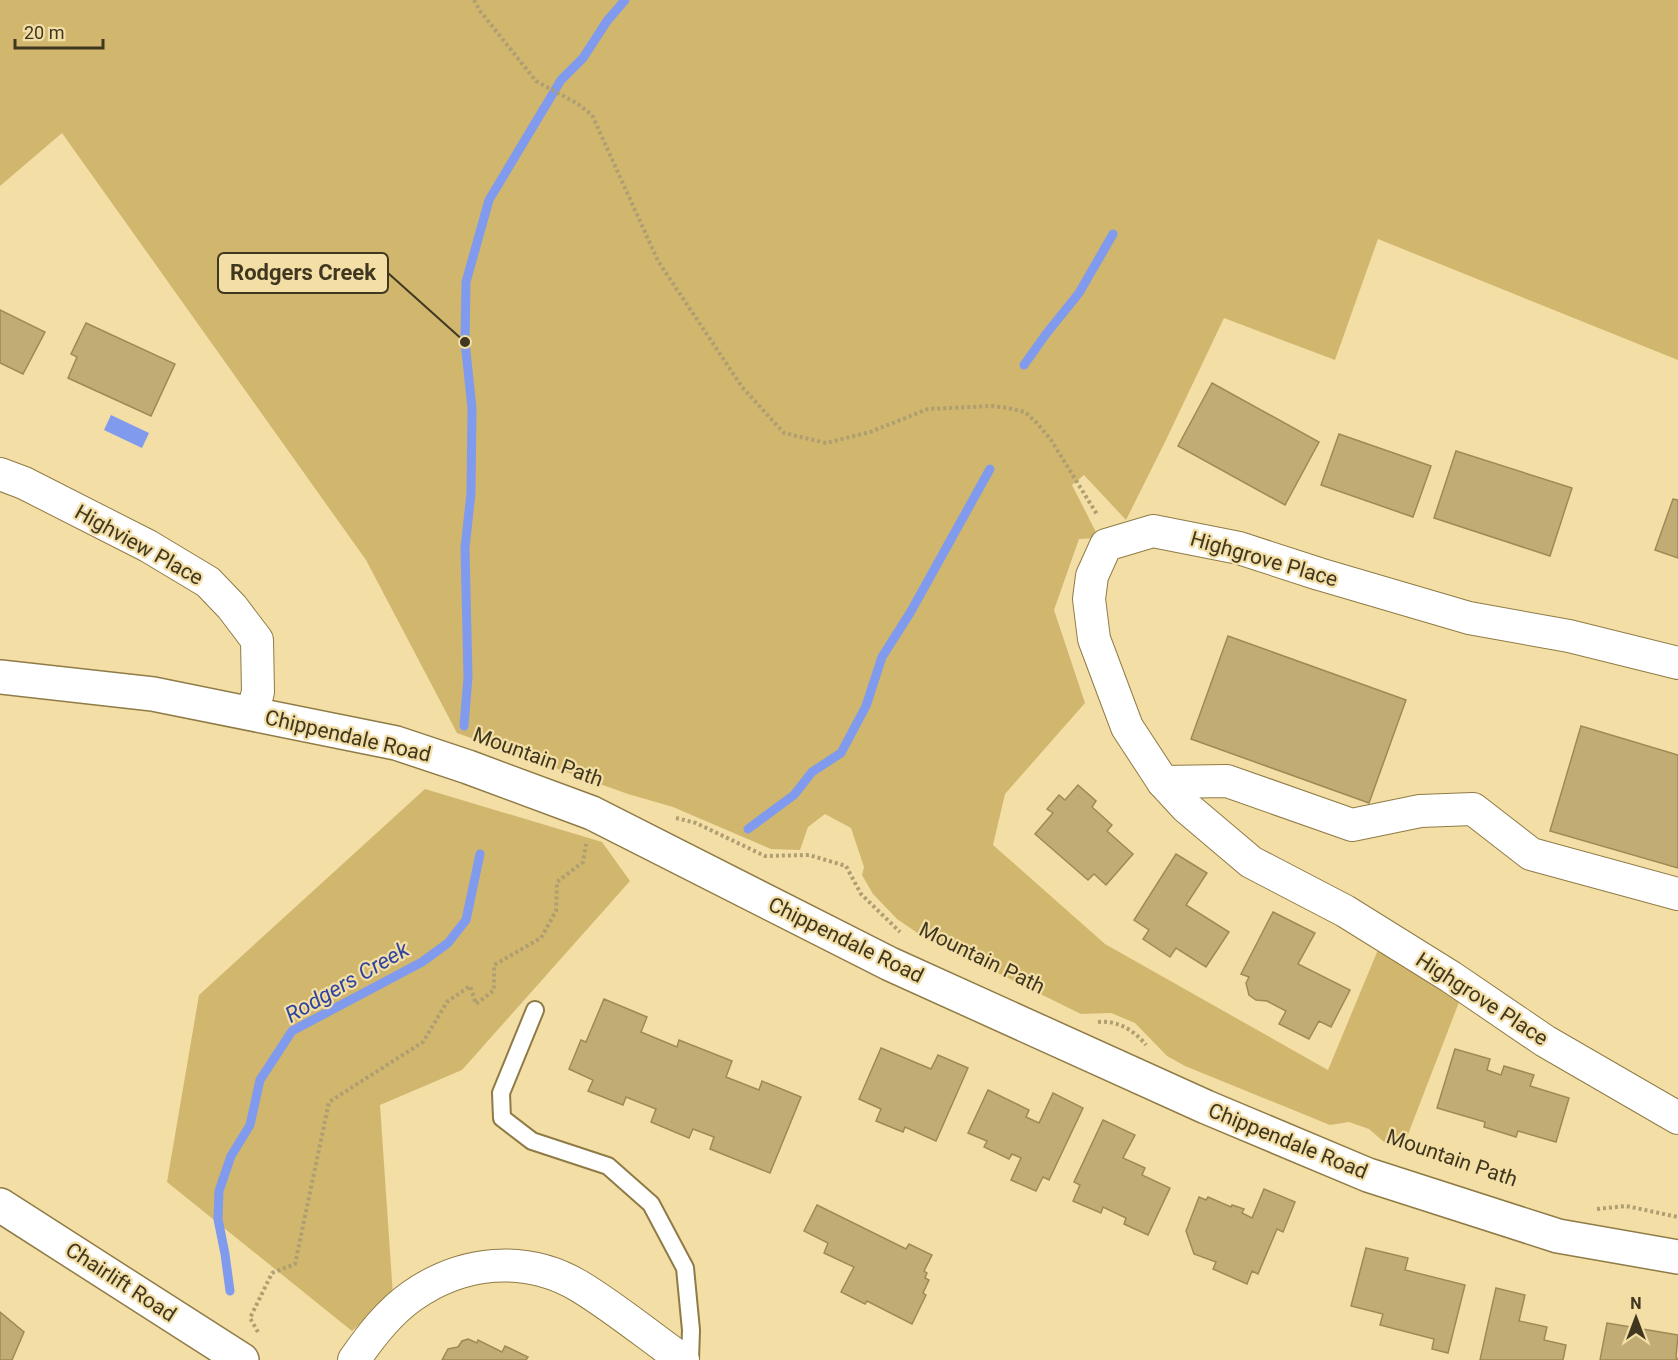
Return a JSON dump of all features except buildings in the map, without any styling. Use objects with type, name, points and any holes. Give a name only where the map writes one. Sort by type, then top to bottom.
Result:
[{"type":"street","name":"Highview Place","points":[[0,474],[24,483],[148,546],[208,582],[232,607],[257,640],[258,692],[252,714]]},
{"type":"street","name":"Highgrove Place","points":[[1678,663],[1569,636],[1469,618],[1239,548],[1153,531],[1106,545],[1092,576],[1089,599],[1094,639],[1127,727],[1163,782],[1186,807],[1251,862],[1345,911],[1451,977],[1545,1041],[1678,1118]]},
{"type":"street","name":"Chippendale Road","points":[[0,677],[153,694],[396,743],[478,771],[592,813],[890,964],[1206,1107],[1368,1175],[1558,1236],[1678,1257]]},
{"type":"street","points":[[1163,782],[1227,781],[1352,825],[1420,811],[1473,809],[1531,854],[1678,894]]},
{"type":"street","name":"Chairlift Road","points":[[0,1205],[251,1347]]},
{"type":"street","points":[[354,1360],[372,1334],[411,1297],[446,1277],[491,1265],[530,1266],[578,1285],[683,1360]]},
{"type":"lane","points":[[535,1010],[501,1093],[502,1118],[532,1141],[608,1166],[651,1204],[685,1268],[691,1330],[690,1360]]},
{"type":"path","points":[[474,0],[480,11],[536,81],[578,104],[592,115],[658,261],[742,387],[784,432],[826,443],[870,432],[928,410],[992,406],[1025,412],[1051,440],[1080,485],[1103,525],[1106,545]]},
{"type":"path","points":[[251,1347],[250,1318],[272,1273],[295,1264],[329,1102],[423,1042],[447,1002],[470,987],[476,1004],[494,990],[494,965],[541,938],[556,911],[557,882],[583,862],[592,813]]},
{"type":"path","name":"Mountain Path","points":[[676,818],[696,823],[765,856],[809,855],[846,866],[861,894],[906,938]]},
{"type":"path","points":[[1089,1023],[1117,1024],[1131,1030],[1150,1050]]},
{"type":"path","points":[[1590,1211],[1626,1206],[1678,1217]]},
{"type":"shaded area","points":[[0,0],[1678,0],[1678,360],[1378,239],[1335,360],[1224,318],[1126,520],[1084,475],[1072,485],[1099,538],[1079,539],[1054,610],[1085,703],[1005,794],[993,845],[1105,944],[1328,1070],[1380,945],[1461,997],[1402,1150],[1384,1142],[1369,1129],[1349,1122],[1330,1125],[1185,1066],[1167,1056],[1135,1023],[1111,1013],[1081,1014],[922,936],[897,919],[873,894],[862,875],[864,867],[851,828],[825,814],[808,827],[800,850],[771,849],[673,807],[628,794],[457,733],[366,560],[62,133],[0,186]]},
{"type":"shaded area","points":[[425,789],[602,842],[630,881],[462,1070],[380,1105],[393,1296],[352,1331],[167,1182],[199,995]]},
{"type":"water","points":[[111,415],[149,433],[142,448],[104,430]]},
{"type":"waterway","name":"Rodgers Creek","points":[[464,726],[468,677],[465,548],[471,493],[472,408],[465,342],[466,282],[489,200],[561,80],[583,58],[607,21],[625,0]]},
{"type":"waterway","points":[[1024,365],[1079,293],[1113,234]]},
{"type":"waterway","points":[[748,829],[794,795],[812,772],[841,753],[866,706],[882,657],[910,613],[990,469]]},
{"type":"waterway","name":"Rodgers Creek","points":[[230,1291],[218,1219],[219,1191],[231,1156],[250,1125],[260,1080],[292,1031],[422,962],[448,943],[466,920],[480,854]]},
{"type":"place","name":"Rodgers Creek","points":[[465,342]]}]
